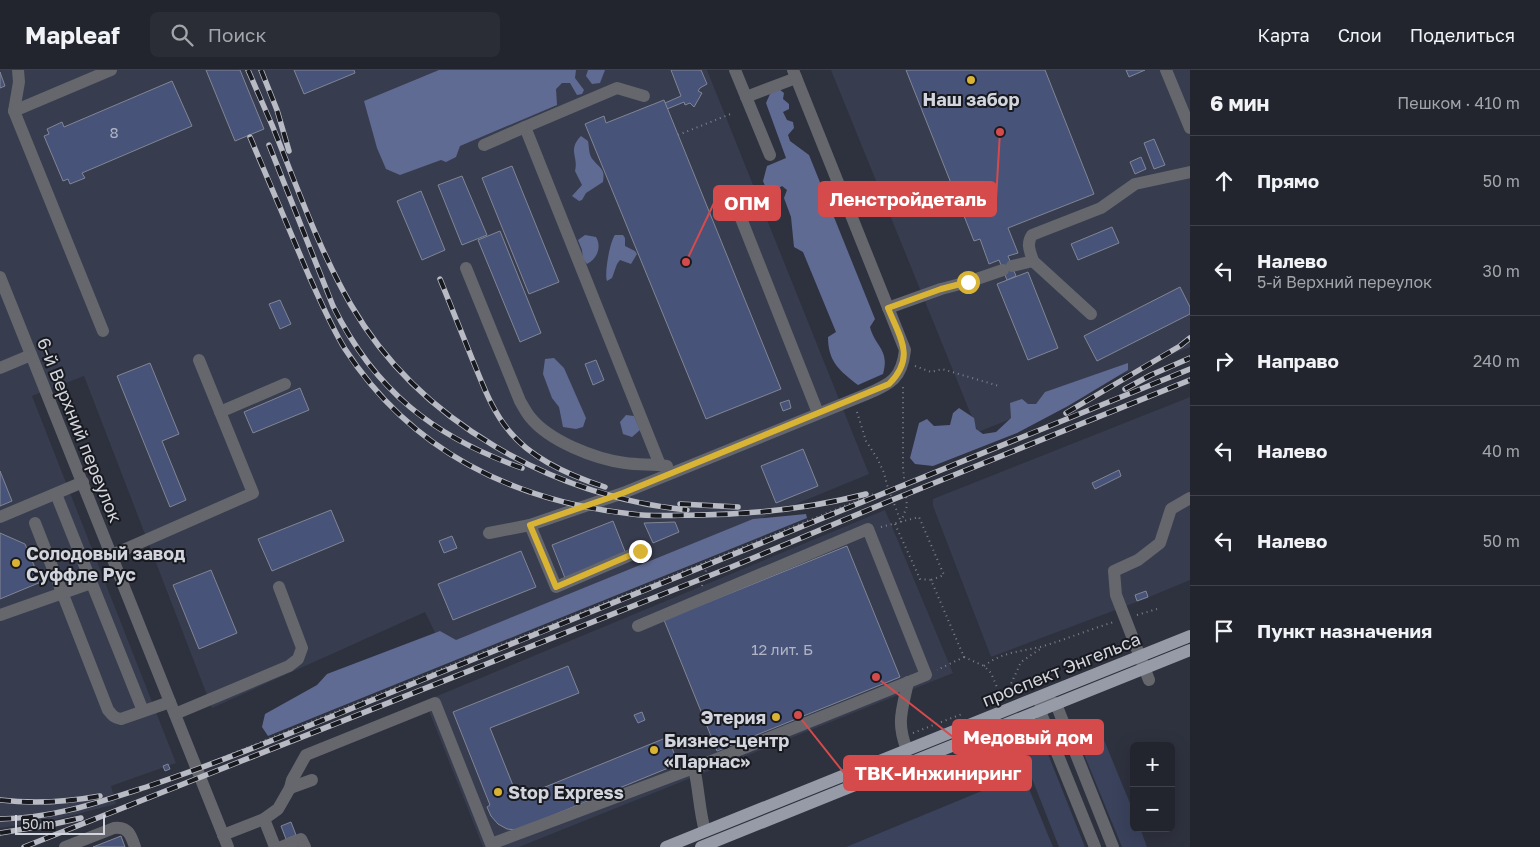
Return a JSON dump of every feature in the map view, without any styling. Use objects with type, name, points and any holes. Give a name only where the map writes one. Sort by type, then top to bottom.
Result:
[{"type":"main road","name":"проспект Энгельса","points":[[666,847],[1042,696],[1145,668],[1190,636]]},
{"type":"main road","name":"проспект Энгельса","points":[[701,847],[1190,650]]},
{"type":"street","points":[[18,70],[19,82],[14,111],[103,331]]},
{"type":"street","points":[[14,111],[111,70]]},
{"type":"street","points":[[736,70],[770,155]]},
{"type":"street","points":[[1166,70],[1190,128]]},
{"type":"street","points":[[490,533],[530,525],[623,493],[889,384],[903,360],[888,308],[794,74],[746,98]]},
{"type":"street","points":[[484,145],[617,88],[644,96]]},
{"type":"street","points":[[525,128],[660,465]]},
{"type":"street","points":[[1091,314],[1032,261],[1028,246],[1032,235],[1101,208],[1134,184],[1190,172]]},
{"type":"street","points":[[730,193],[818,413]]},
{"type":"street","points":[[888,308],[941,289],[1032,261]]},
{"type":"street","points":[[466,268],[520,400],[529,416],[540,428],[559,440],[602,458],[624,463],[687,467]]},
{"type":"street","name":"6-й Верхний переулок","points":[[0,276],[228,847]]},
{"type":"street","points":[[0,368],[31,355]]},
{"type":"street","points":[[112,556],[253,493],[199,360]]},
{"type":"street","points":[[220,412],[285,384]]},
{"type":"street","points":[[836,406],[842,419]]},
{"type":"street","points":[[0,517],[82,482]]},
{"type":"street","points":[[56,494],[143,712]]},
{"type":"street","points":[[1145,668],[1116,595],[1114,570],[1138,560],[1160,543],[1171,509],[1190,498]]},
{"type":"street","points":[[35,523],[108,710],[116,718],[121,719],[143,712],[173,708],[289,666],[298,658],[302,648],[279,587]]},
{"type":"street","points":[[530,525],[556,587],[640,551]]},
{"type":"street","points":[[223,835],[264,819],[278,809],[306,755],[435,703],[492,846],[926,675],[868,530],[638,626]]},
{"type":"street","points":[[0,615],[91,582]]},
{"type":"street","points":[[907,750],[901,734],[900,720],[908,682]]},
{"type":"street","points":[[1095,847],[1040,711],[1042,696],[1056,704],[1113,847]]},
{"type":"street","points":[[694,768],[698,784],[700,814],[705,831]]},
{"type":"street","points":[[290,788],[312,780]]},
{"type":"street","points":[[264,819],[276,847]]},
{"type":"street","points":[[65,847],[120,827],[130,833],[136,847]]},
{"type":"street","points":[[280,847],[301,839],[305,847]]},
{"type":"path","points":[[678,136],[733,113]]},
{"type":"path","points":[[901,522],[907,506],[902,468],[903,360],[931,372],[942,369],[999,386]]},
{"type":"path","points":[[852,400],[866,441],[884,473],[901,522]]},
{"type":"path","points":[[214,761],[874,494]]},
{"type":"path","points":[[868,530],[919,517],[944,575],[931,580],[920,579],[895,524]]},
{"type":"path","points":[[703,599],[700,592],[708,562]]},
{"type":"path","points":[[931,580],[964,658],[984,666],[990,673],[1003,701],[1020,662],[1045,646]]},
{"type":"path","points":[[984,666],[991,661],[1014,652],[1045,646],[1076,634],[1157,609]]},
{"type":"path","points":[[926,675],[964,658]]},
{"type":"path","points":[[901,734],[910,734],[961,713],[967,715]]},
{"type":"shaded area","points":[[0,70],[707,70],[869,474],[443,649],[425,612],[212,708],[84,376],[32,396],[176,763],[111,786],[116,804],[54,820],[0,828]]},
{"type":"shaded area","points":[[439,70],[576,70],[575,78],[584,90],[582,94],[577,95],[570,83],[562,83],[556,89],[557,105],[460,146],[456,157],[446,162],[441,160],[400,175],[386,169],[377,148],[364,101]]},
{"type":"shaded area","points":[[588,70],[605,70],[600,83],[592,84],[586,76]]},
{"type":"shaded area","points":[[831,70],[1190,70],[1190,347],[978,432]]},
{"type":"shaded area","points":[[779,89],[784,93],[783,99],[789,104],[789,109],[783,112],[787,120],[793,122],[794,128],[788,135],[790,141],[809,155],[875,319],[870,327],[885,359],[883,374],[858,385],[836,365],[830,353],[828,337],[836,332],[803,252],[794,247],[791,217],[784,198],[787,190],[782,186],[768,193],[763,181],[767,166],[786,158],[766,103],[770,94]]},
{"type":"shaded area","points":[[581,136],[588,141],[591,157],[602,170],[604,177],[603,182],[586,193],[582,200],[579,201],[572,196],[582,185],[575,171],[574,150]]},
{"type":"shaded area","points":[[585,235],[596,237],[599,245],[596,256],[587,264],[583,259],[578,240]]},
{"type":"shaded area","points":[[615,235],[623,235],[625,246],[637,254],[631,264],[620,260],[612,278],[607,281],[608,258]]},
{"type":"shaded area","points":[[554,358],[564,368],[586,418],[583,427],[576,429],[563,427],[559,407],[552,398],[543,374],[545,359]]},
{"type":"shaded area","points":[[1128,363],[1128,370],[1068,406],[1017,433],[933,466],[915,464],[910,458],[919,423],[927,419],[934,426],[950,425],[953,413],[959,408],[974,418],[976,429],[983,434],[996,432],[1011,418],[1010,403],[1022,399],[1028,404],[1036,404],[1045,392]]},
{"type":"shaded area","points":[[1190,397],[1190,580],[991,657],[933,506],[933,499]]},
{"type":"shaded area","points":[[626,415],[634,416],[640,430],[632,437],[623,434],[620,422]]},
{"type":"shaded area","points":[[885,510],[953,673],[519,847],[483,847],[425,701]]},
{"type":"shaded area","points":[[806,514],[807,518],[268,736],[262,727],[265,714],[317,685],[327,674],[440,631],[456,640],[753,519]]},
{"type":"shaded area","points":[[1085,727],[1091,727],[1095,728],[1102,735],[1130,803],[1130,832],[1141,832],[1147,847],[1122,847],[1075,732]]},
{"type":"shaded area","points":[[1044,744],[1085,847],[1059,847],[1027,766],[1028,754],[1033,749]]},
{"type":"shaded area","points":[[1023,774],[1053,847],[846,847]]},
{"type":"building","points":[[206,70],[240,70],[264,129],[235,141]]},
{"type":"building","points":[[294,70],[354,70],[355,73],[304,94]]},
{"type":"building","points":[[671,70],[701,70],[707,84],[698,91],[702,93],[694,107],[690,103],[685,105],[684,102],[667,109],[665,103],[681,96]]},
{"type":"building","points":[[906,70],[1045,70],[1094,194],[1008,228],[1018,253],[1008,256],[1016,276],[1007,280],[999,260],[989,264],[980,239],[974,241]]},
{"type":"building","points":[[1126,70],[1145,70],[1129,77]]},
{"type":"building","points":[[0,72],[5,86],[0,88]]},
{"type":"building","points":[[172,81],[192,126],[82,173],[85,178],[70,184],[68,179],[63,181],[44,136],[49,134],[47,129],[62,122],[64,127]]},
{"type":"building","points":[[664,100],[781,389],[706,419],[585,124],[604,116],[606,123]]},
{"type":"building","points":[[1154,139],[1165,165],[1154,169],[1144,143]]},
{"type":"building","points":[[1141,157],[1146,169],[1135,174],[1130,162]]},
{"type":"building","points":[[512,166],[559,282],[529,294],[482,178]]},
{"type":"building","points":[[462,176],[487,235],[462,245],[438,185]]},
{"type":"building","points":[[421,191],[445,250],[422,260],[397,201]]},
{"type":"building","points":[[1112,227],[1119,243],[1078,260],[1071,244]]},
{"type":"building","points":[[500,231],[541,333],[520,342],[478,240]]},
{"type":"building","points":[[1028,272],[1058,348],[1028,360],[997,284]]},
{"type":"building","points":[[1180,287],[1190,307],[1190,314],[1097,361],[1084,336]]},
{"type":"building","points":[[280,300],[291,324],[280,329],[269,304]]},
{"type":"building","points":[[596,360],[604,380],[593,385],[585,364]]},
{"type":"building","points":[[150,363],[179,434],[162,441],[186,500],[170,507],[117,376]]},
{"type":"building","points":[[300,388],[309,410],[253,433],[244,412]]},
{"type":"building","points":[[789,400],[791,408],[783,411],[780,403]]},
{"type":"building","points":[[803,449],[818,486],[776,503],[761,466]]},
{"type":"building","points":[[1119,470],[1121,476],[1095,489],[1092,483]]},
{"type":"building","points":[[0,471],[12,501],[0,506]]},
{"type":"building","points":[[331,510],[344,541],[272,571],[258,539]]},
{"type":"building","points":[[613,521],[626,554],[565,578],[552,545]]},
{"type":"building","points":[[675,522],[679,532],[653,543],[644,523]]},
{"type":"building","name":"Солодовый завод Суффле Рус","points":[[0,533],[25,544],[41,582],[0,599]]},
{"type":"building","points":[[452,536],[457,548],[444,553],[439,541]]},
{"type":"building","points":[[847,546],[900,677],[717,751],[664,620]]},
{"type":"building","points":[[521,551],[536,587],[453,620],[438,584]]},
{"type":"building","points":[[211,570],[237,633],[199,649],[173,585]]},
{"type":"building","points":[[1146,591],[1148,597],[1137,601],[1135,595]]},
{"type":"building","name":"Бизнес-центр «Парнас»","points":[[568,666],[579,693],[490,728],[518,798],[668,737],[678,764],[517,830],[507,829],[498,824],[491,816],[487,807],[490,805],[453,712]]},
{"type":"building","points":[[642,712],[645,720],[638,723],[634,715]]},
{"type":"building","points":[[168,764],[170,769],[165,771],[163,766]]},
{"type":"building","points":[[291,822],[296,835],[286,839],[281,826]]},
{"type":"building","points":[[121,836],[125,847],[93,847]]},
{"type":"railway","points":[[248,70],[318,239],[339,283],[351,305],[380,347],[413,384],[452,418],[495,446],[540,470],[588,489],[637,502],[687,510]]},
{"type":"railway","points":[[261,70],[277,110],[289,151]]},
{"type":"railway","points":[[250,137],[309,276],[330,322],[345,349],[371,385],[401,416],[433,443],[469,465],[506,483],[546,497],[588,507],[640,515],[764,512],[805,507],[866,494]]},
{"type":"railway","points":[[269,145],[333,306],[368,363],[410,407],[435,426],[461,442],[490,456],[522,468]]},
{"type":"railway","points":[[440,279],[488,398],[510,432],[530,451],[553,466],[605,487]]},
{"type":"railway","points":[[1066,413],[1180,346],[1190,338]]},
{"type":"railway","points":[[1125,389],[1190,358]]},
{"type":"railway","points":[[0,819],[58,813],[149,786],[215,762],[607,606],[1190,369]]},
{"type":"railway","points":[[24,847],[729,568],[1190,380]]},
{"type":"railway","points":[[680,504],[738,507]]},
{"type":"railway","points":[[0,800],[50,802],[100,796]]},
{"type":"railway","points":[[0,833],[81,818]]},
{"type":"place","name":"Наш забор","points":[[971,80]]},
{"type":"place","name":"Ленстройдеталь","points":[[1000,132]]},
{"type":"place","name":"ОПМ","points":[[686,262]]},
{"type":"place","name":"Солодовый завод Суффле Рус","points":[[16,563]]},
{"type":"place","name":"Медовый дом","points":[[876,677]]},
{"type":"place","name":"ТВК-Инжиниринг","points":[[798,715]]},
{"type":"place","name":"Этерия","points":[[776,717]]},
{"type":"place","name":"Бизнес-центр «Парнас»","points":[[654,750]]},
{"type":"place","name":"Stop Express","points":[[498,792]]},
{"type":"route","points":[[640,551],[556,587],[530,525],[623,493],[882,388],[896,377],[901,369],[905,350],[888,308],[941,289],[968,282]]}]
